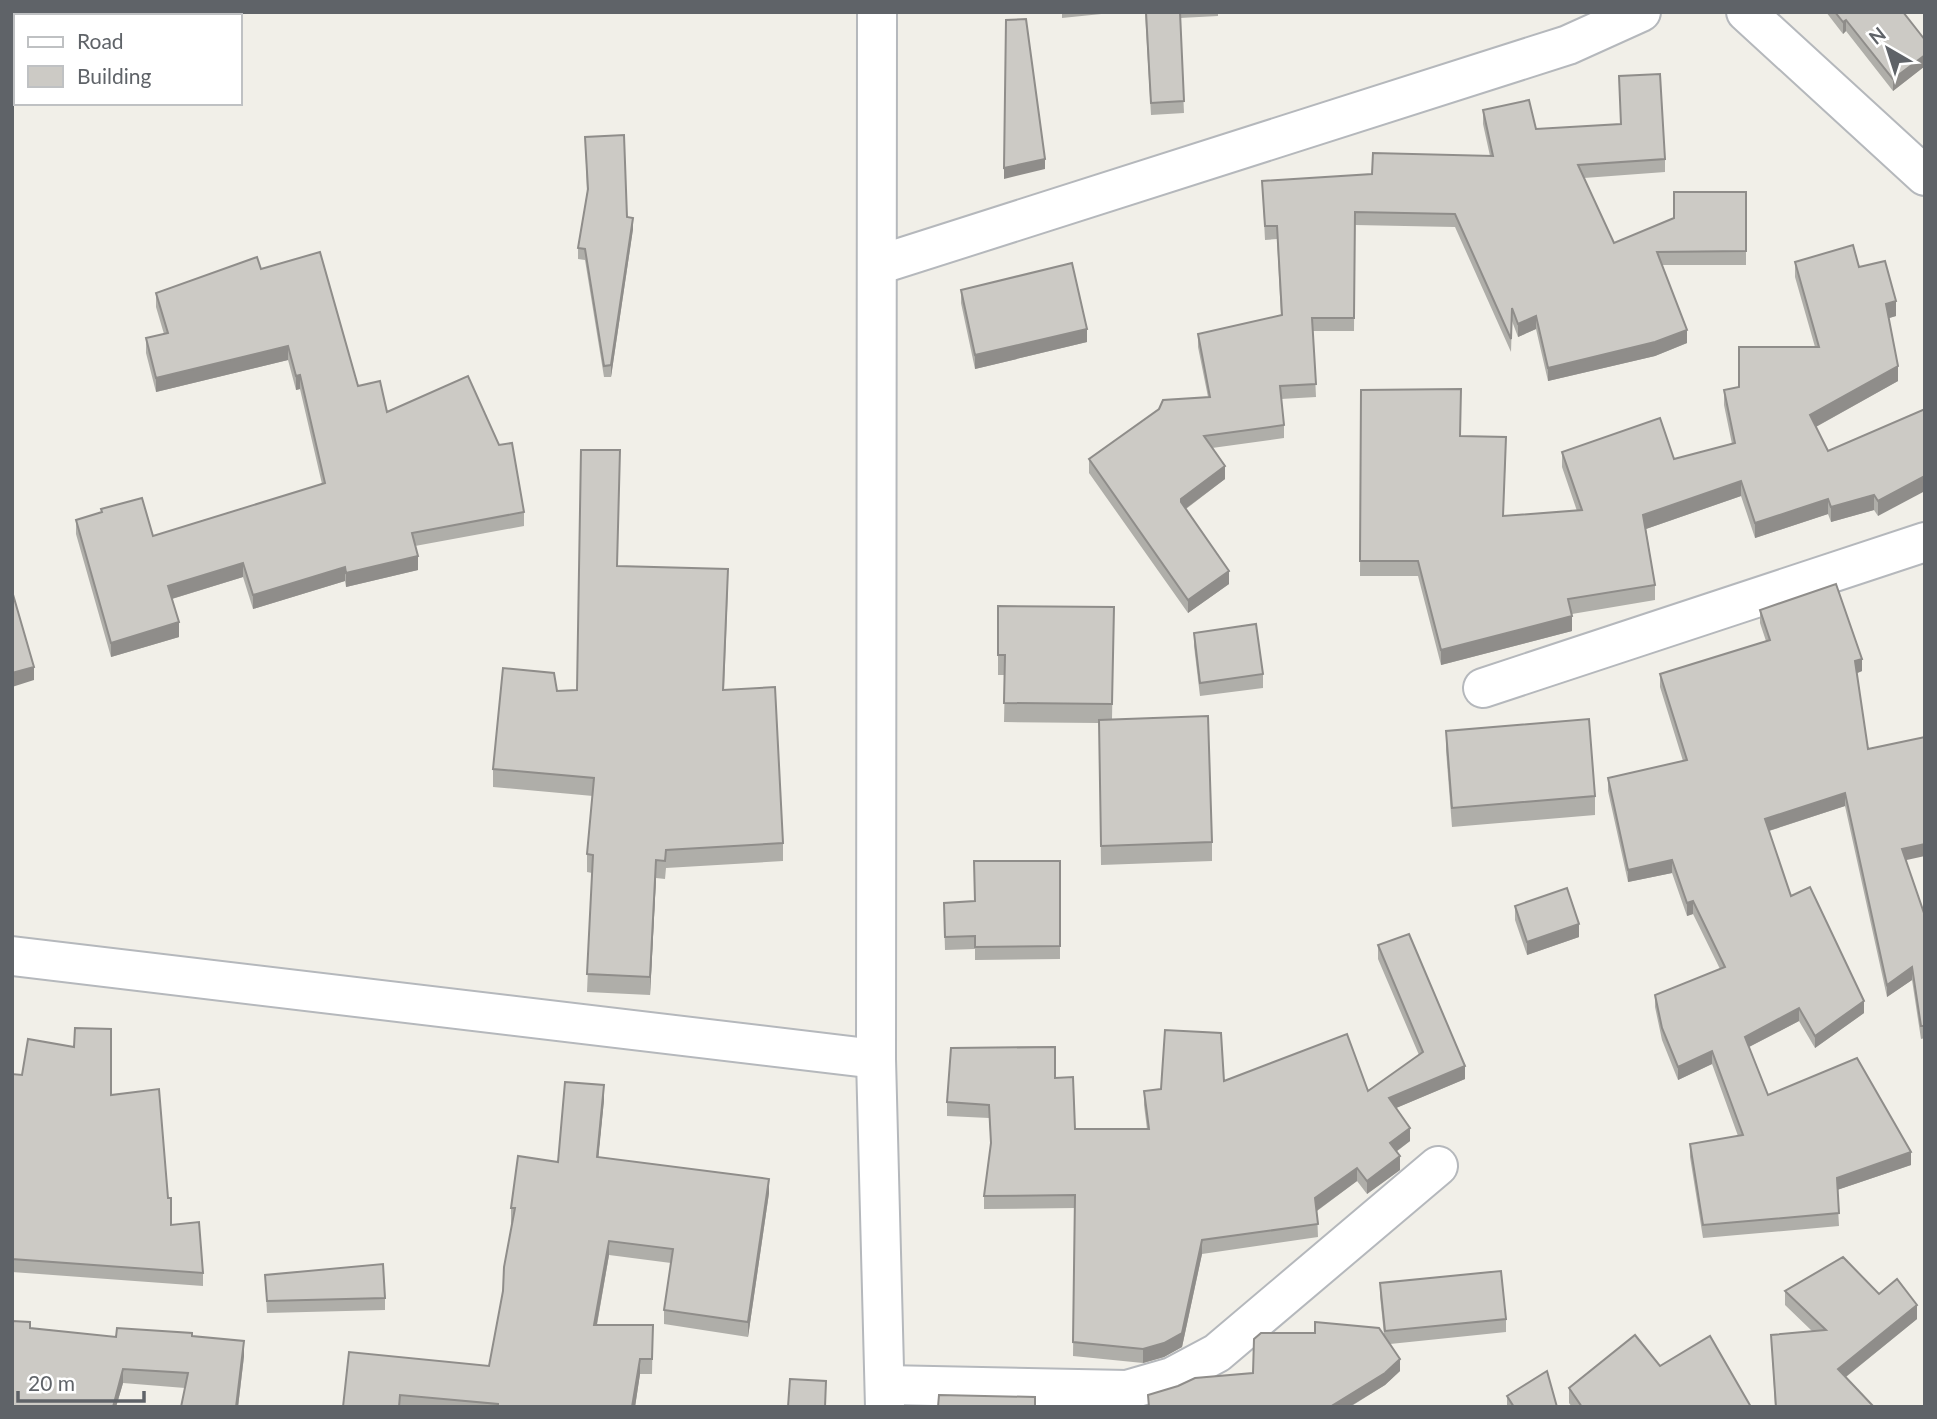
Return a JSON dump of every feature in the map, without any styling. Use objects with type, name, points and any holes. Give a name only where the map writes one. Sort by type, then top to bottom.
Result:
[{"type":"street","points":[[877,12],[876,1059],[885,1396],[1127,1390],[1172,1377],[1217,1353],[1438,1166]]},
{"type":"street","points":[[878,265],[1568,45],[1641,12]]},
{"type":"street","points":[[1746,12],[1925,176]]},
{"type":"street","points":[[1483,688],[1925,542]]},
{"type":"street","points":[[12,956],[876,1059]]},
{"type":"building","points":[[1146,12],[1180,12],[1184,101],[1151,103]]},
{"type":"building","points":[[1835,12],[1903,12],[1925,40],[1925,55],[1893,79],[1846,20],[1843,22]]},
{"type":"building","points":[[1026,19],[1045,159],[1004,168],[1006,20]]},
{"type":"building","points":[[1660,74],[1665,159],[1578,165],[1614,243],[1674,218],[1674,192],[1746,192],[1746,251],[1657,252],[1687,330],[1655,342],[1548,368],[1536,316],[1518,324],[1512,308],[1511,339],[1455,214],[1355,212],[1354,318],[1312,318],[1316,384],[1280,386],[1284,425],[1204,436],[1225,466],[1181,499],[1181,502],[1229,571],[1188,600],[1089,459],[1159,409],[1163,400],[1210,397],[1198,334],[1282,315],[1277,226],[1265,226],[1262,181],[1372,174],[1373,153],[1493,156],[1483,110],[1529,100],[1536,129],[1621,124],[1619,76]]},
{"type":"building","points":[[624,135],[627,217],[633,218],[611,365],[604,366],[585,249],[578,248],[588,189],[585,137]]},
{"type":"building","points":[[1853,245],[1859,267],[1885,261],[1896,301],[1886,304],[1898,366],[1810,415],[1828,451],[1925,409],[1925,476],[1878,501],[1874,495],[1831,507],[1828,499],[1755,523],[1741,481],[1643,515],[1655,585],[1568,599],[1572,616],[1441,650],[1418,561],[1360,561],[1361,390],[1461,389],[1460,436],[1506,437],[1503,516],[1582,510],[1562,452],[1660,418],[1674,459],[1735,443],[1724,390],[1739,387],[1739,347],[1819,347],[1795,262]]},
{"type":"building","points":[[320,252],[358,386],[380,381],[387,412],[468,376],[499,445],[512,443],[524,512],[412,533],[418,556],[346,573],[345,567],[253,595],[243,563],[168,586],[179,622],[111,643],[76,520],[102,512],[101,509],[142,498],[153,536],[325,483],[300,375],[296,376],[288,346],[156,378],[146,338],[168,333],[156,293],[257,257],[261,269]]},
{"type":"building","points":[[1072,263],[1087,329],[975,355],[961,290]]},
{"type":"building","points":[[581,450],[620,450],[617,566],[728,569],[723,690],[775,687],[783,843],[666,850],[665,861],[656,860],[650,977],[587,974],[593,855],[587,854],[594,778],[493,769],[503,668],[554,673],[557,691],[577,690]]},
{"type":"building","points":[[1836,584],[1862,659],[1855,661],[1868,749],[1925,737],[1925,844],[1902,849],[1925,916],[1925,1026],[1921,1026],[1912,967],[1887,985],[1845,793],[1765,819],[1791,896],[1810,887],[1864,1001],[1815,1036],[1799,1008],[1745,1037],[1768,1095],[1857,1058],[1911,1152],[1837,1178],[1839,1213],[1703,1225],[1690,1144],[1743,1135],[1712,1051],[1678,1067],[1662,1028],[1655,995],[1725,967],[1693,901],[1687,903],[1672,860],[1628,870],[1608,778],[1687,760],[1660,674],[1770,640],[1760,610]]},
{"type":"building","points":[[12,591],[34,667],[12,673]]},
{"type":"building","points":[[998,606],[1114,607],[1112,704],[1004,703],[1005,655],[998,655]]},
{"type":"building","points":[[1256,624],[1263,674],[1200,683],[1194,633]]},
{"type":"building","points":[[1208,716],[1212,842],[1101,846],[1099,720]]},
{"type":"building","points":[[1589,719],[1595,796],[1452,808],[1446,731]]},
{"type":"building","points":[[974,861],[1060,861],[1060,946],[975,947],[975,936],[945,937],[944,903],[975,901]]},
{"type":"building","points":[[1567,888],[1579,924],[1527,942],[1515,906]]},
{"type":"building","points":[[1409,934],[1465,1066],[1389,1098],[1410,1128],[1390,1143],[1400,1156],[1367,1181],[1357,1168],[1315,1198],[1318,1224],[1202,1240],[1182,1333],[1164,1343],[1143,1349],[1073,1342],[1075,1195],[984,1196],[991,1143],[989,1105],[947,1102],[951,1048],[1055,1047],[1055,1078],[1073,1077],[1075,1129],[1149,1129],[1144,1091],[1161,1089],[1165,1030],[1221,1033],[1224,1081],[1347,1034],[1368,1091],[1423,1052],[1378,945]]},
{"type":"building","points":[[75,1028],[111,1029],[111,1095],[159,1089],[168,1198],[171,1198],[171,1225],[199,1222],[203,1273],[12,1259],[12,1074],[22,1075],[28,1039],[74,1047]]},
{"type":"building","points":[[565,1082],[604,1085],[597,1157],[769,1179],[748,1322],[664,1310],[673,1249],[609,1241],[594,1325],[653,1325],[652,1359],[640,1359],[632,1407],[498,1407],[498,1404],[400,1395],[399,1407],[343,1407],[349,1352],[489,1366],[515,1208],[511,1208],[518,1156],[558,1162]]},
{"type":"building","points":[[1843,1257],[1879,1294],[1897,1279],[1917,1305],[1838,1369],[1874,1407],[1776,1407],[1771,1335],[1826,1330],[1785,1291]]},
{"type":"building","points":[[383,1264],[385,1298],[267,1301],[265,1275]]},
{"type":"building","points":[[1501,1271],[1506,1319],[1385,1331],[1380,1283]]},
{"type":"building","points":[[12,1321],[30,1322],[30,1328],[116,1337],[117,1328],[192,1333],[192,1336],[244,1341],[236,1407],[181,1407],[188,1373],[123,1369],[113,1407],[12,1407]]},
{"type":"building","points":[[1315,1322],[1379,1328],[1400,1359],[1385,1373],[1330,1407],[1149,1407],[1148,1395],[1195,1378],[1253,1373],[1254,1339],[1261,1333],[1315,1333]]},
{"type":"building","points":[[1635,1335],[1660,1366],[1710,1336],[1751,1407],[1582,1407],[1569,1388]]},
{"type":"building","points":[[1547,1371],[1557,1407],[1514,1407],[1507,1396]]},
{"type":"building","points":[[790,1379],[826,1381],[825,1407],[788,1407]]},
{"type":"building","points":[[939,1395],[1035,1397],[1035,1407],[938,1407]]}]
